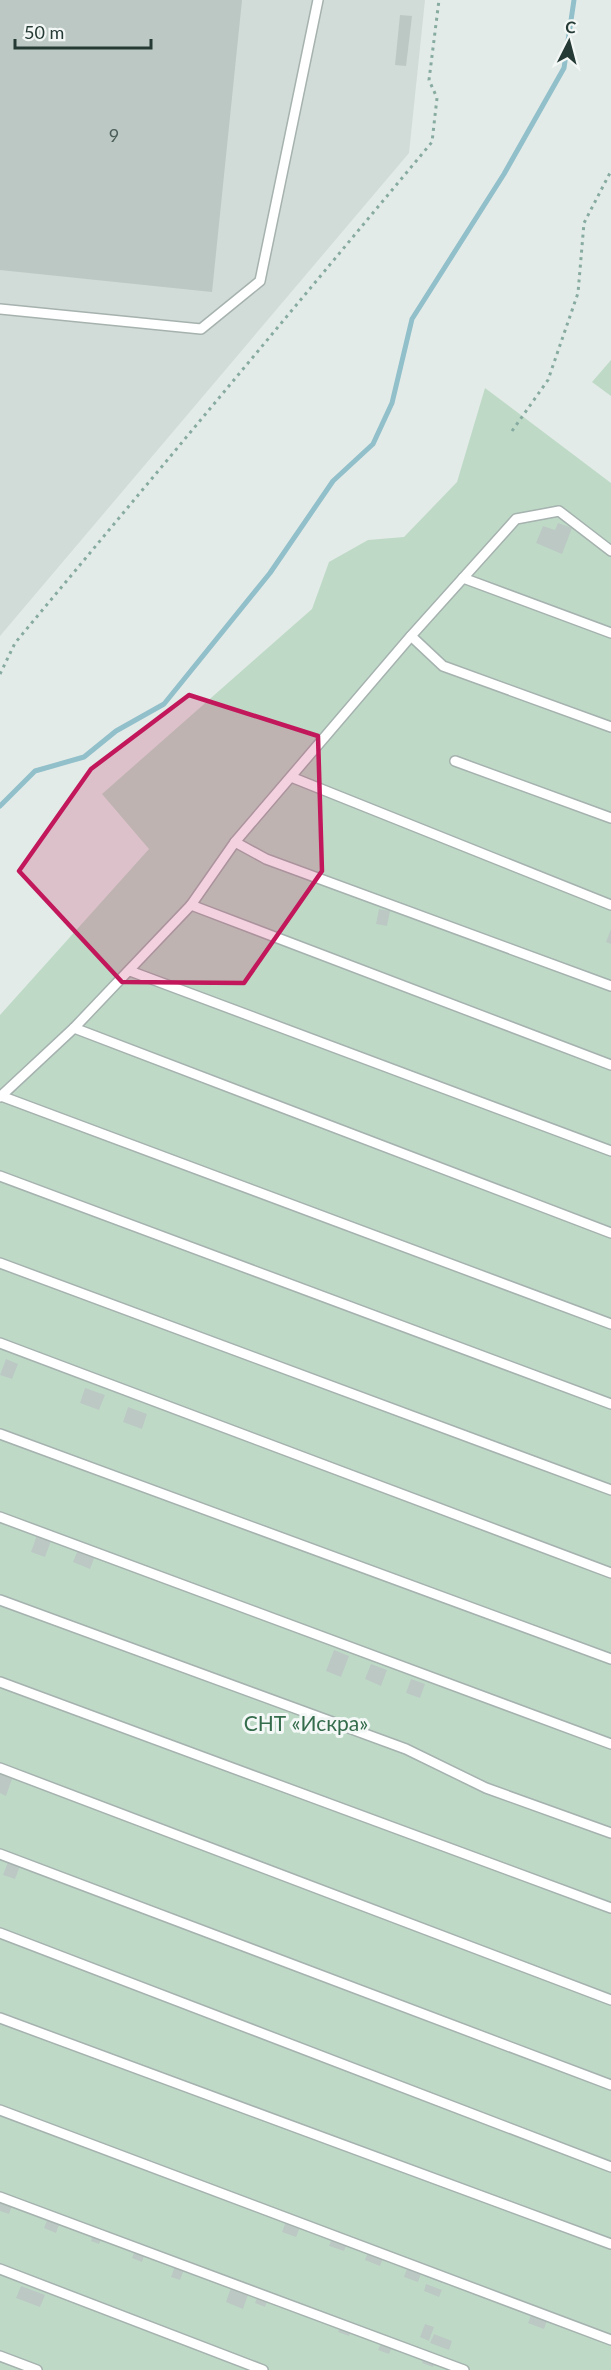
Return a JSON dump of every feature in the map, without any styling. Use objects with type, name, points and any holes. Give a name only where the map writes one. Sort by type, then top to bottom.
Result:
[{"type":"lane","points":[[0,309],[201,329],[260,281],[318,0]]},
{"type":"lane","points":[[611,550],[559,511],[516,519],[411,636],[236,842],[191,905],[74,1028],[0,1097],[611,1324]]},
{"type":"lane","points":[[463,578],[611,633]]},
{"type":"lane","points":[[411,636],[443,666],[611,727]]},
{"type":"lane","points":[[455,761],[611,818]]},
{"type":"lane","points":[[291,777],[611,905]]},
{"type":"lane","points":[[236,842],[266,859],[611,986]]},
{"type":"lane","points":[[191,905],[611,1065]]},
{"type":"lane","points":[[130,971],[611,1151]]},
{"type":"lane","points":[[74,1028],[611,1233]]},
{"type":"lane","points":[[0,1176],[611,1404]]},
{"type":"lane","points":[[0,1263],[611,1490]]},
{"type":"lane","points":[[0,1343],[611,1574]]},
{"type":"lane","points":[[0,1434],[611,1659]]},
{"type":"lane","points":[[0,1517],[611,1744]]},
{"type":"lane","points":[[0,1600],[406,1749],[486,1788],[611,1833]]},
{"type":"lane","points":[[0,1682],[611,1908]]},
{"type":"lane","points":[[0,1768],[611,2000]]},
{"type":"lane","points":[[0,1854],[611,2085]]},
{"type":"lane","points":[[0,1933],[611,2167]]},
{"type":"lane","points":[[0,2018],[611,2244]]},
{"type":"lane","points":[[0,2110],[611,2340]]},
{"type":"lane","points":[[0,2197],[464,2370]]},
{"type":"lane","points":[[0,2269],[263,2370]]},
{"type":"lane","points":[[0,2356],[37,2370]]},
{"type":"path","points":[[0,674],[15,643],[432,142],[437,98],[429,80],[439,0]]},
{"type":"path","points":[[512,431],[548,380],[578,292],[584,223],[611,171]]},
{"type":"highlighted area","points":[[189,695],[318,736],[322,871],[244,983],[122,982],[19,871],[91,769]]},
{"type":"shaded area","points":[[0,0],[425,0],[409,153],[0,636]]},
{"type":"green space","points":[[611,360],[611,396],[592,382]]},
{"type":"green space","name":"СНТ «Искра»","points":[[485,388],[611,483],[611,2370],[0,2370],[0,1015],[149,849],[102,794],[312,609],[329,562],[368,540],[404,537],[457,482]]},
{"type":"building","points":[[0,0],[242,0],[212,292],[0,270]]},
{"type":"building","points":[[400,15],[412,16],[406,66],[395,65]]},
{"type":"building","points":[[558,523],[572,528],[562,554],[536,543],[543,526],[555,530]]},
{"type":"building","points":[[379,909],[390,911],[387,926],[376,924]]},
{"type":"building","points":[[611,929],[611,944],[606,942]]},
{"type":"building","points":[[6,1359],[18,1364],[12,1379],[0,1375]]},
{"type":"building","points":[[85,1388],[105,1395],[99,1410],[80,1403]]},
{"type":"building","points":[[128,1407],[147,1414],[142,1429],[123,1422]]},
{"type":"building","points":[[37,1535],[51,1541],[45,1557],[31,1552]]},
{"type":"building","points":[[78,1550],[95,1556],[90,1569],[73,1562]]},
{"type":"building","points":[[334,1650],[349,1656],[341,1677],[326,1671]]},
{"type":"building","points":[[371,1664],[387,1670],[381,1686],[365,1679]]},
{"type":"building","points":[[411,1679],[425,1684],[420,1698],[406,1693]]},
{"type":"building","points":[[0,1774],[12,1779],[6,1796],[0,1793]]},
{"type":"building","points":[[8,1862],[20,1866],[15,1879],[3,1875]]},
{"type":"building","points":[[0,2200],[14,2200],[9,2214],[0,2211]]},
{"type":"building","points":[[50,2213],[62,2217],[56,2233],[44,2228]]},
{"type":"building","points":[[288,2216],[302,2222],[296,2237],[282,2232]]},
{"type":"building","points":[[95,2229],[104,2232],[99,2244],[91,2241]]},
{"type":"building","points":[[334,2233],[349,2238],[344,2251],[329,2246]]},
{"type":"building","points":[[137,2246],[146,2250],[142,2262],[132,2258]]},
{"type":"building","points":[[370,2247],[385,2252],[380,2266],[365,2260]]},
{"type":"building","points":[[410,2260],[424,2265],[418,2282],[404,2277]]},
{"type":"building","points":[[177,2261],[186,2264],[180,2280],[171,2277]]},
{"type":"building","points":[[427,2268],[445,2275],[442,2283],[424,2276]]},
{"type":"building","points":[[233,2282],[250,2289],[243,2309],[226,2302]]},
{"type":"building","points":[[426,2284],[442,2290],[439,2297],[424,2291]]},
{"type":"building","points":[[21,2286],[45,2295],[40,2307],[16,2298]]},
{"type":"building","points":[[259,2292],[269,2296],[265,2307],[255,2303]]},
{"type":"building","points":[[534,2307],[550,2313],[544,2329],[528,2323]]},
{"type":"building","points":[[343,2320],[354,2324],[349,2336],[338,2332]]},
{"type":"building","points":[[425,2324],[434,2327],[429,2341],[420,2337]]},
{"type":"building","points":[[434,2334],[452,2341],[449,2350],[430,2343]]},
{"type":"building","points":[[384,2336],[395,2340],[389,2354],[378,2350]]},
{"type":"building","points":[[426,2351],[438,2356],[433,2367],[422,2363]]},
{"type":"waterway","points":[[0,806],[35,771],[84,757],[116,731],[164,704],[270,573],[333,481],[373,444],[392,403],[412,319],[504,174],[564,68],[574,0]]}]
